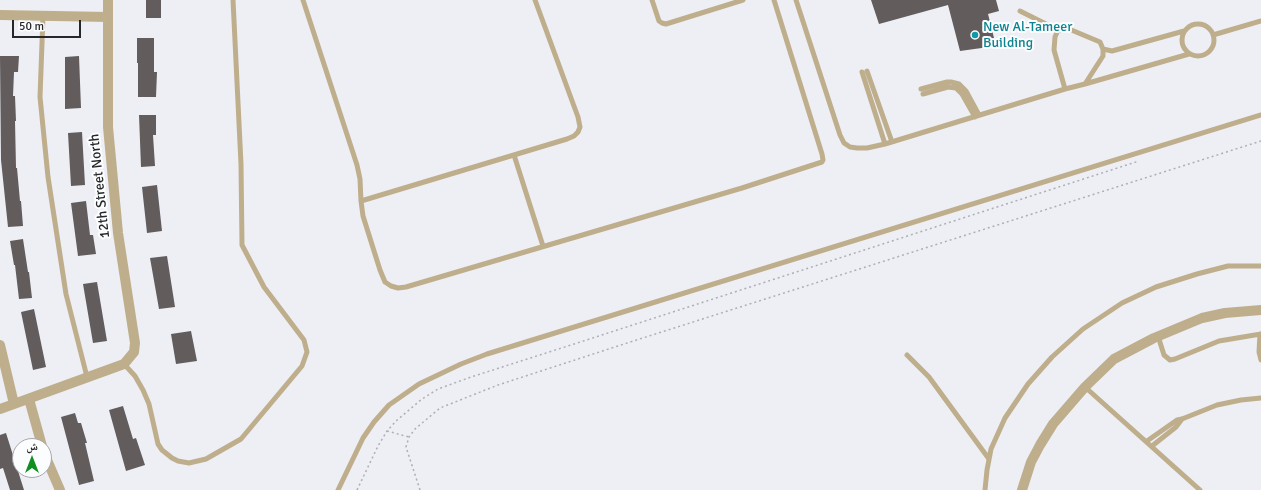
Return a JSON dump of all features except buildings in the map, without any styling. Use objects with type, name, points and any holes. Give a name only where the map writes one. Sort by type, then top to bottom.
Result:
[{"type":"street","name":"12th Street North","points":[[108,0],[108,127],[118,233],[135,343],[134,352],[124,364]]},
{"type":"street","points":[[0,15],[108,17]]},
{"type":"street","points":[[1022,490],[1032,462],[1040,445],[1053,424],[1085,387],[1114,359],[1158,336],[1202,318],[1225,313],[1261,310]]},
{"type":"street","points":[[0,345],[14,404]]},
{"type":"street","points":[[0,409],[124,364]]},
{"type":"street","points":[[29,399],[40,438]]},
{"type":"street","points":[[52,472],[60,490]]},
{"type":"lane","points":[[124,364],[137,379],[147,397],[158,444],[162,450],[178,461],[195,462],[206,459],[241,439],[302,366],[307,352],[304,340],[264,287],[242,245],[241,164],[233,0]]},
{"type":"lane","points":[[302,0],[357,165],[360,179],[363,216],[382,277],[391,286],[398,288],[406,287],[742,188],[822,162],[822,154],[774,0]]},
{"type":"lane","points":[[361,201],[567,139],[574,136],[578,132],[580,127],[578,117],[535,0]]},
{"type":"lane","points":[[652,0],[659,21],[666,24],[743,0]]},
{"type":"lane","points":[[720,0],[722,6]]},
{"type":"lane","points":[[796,0],[840,135],[844,143],[850,147],[857,148],[867,148],[885,144],[1065,89],[1190,54]]},
{"type":"lane","points":[[1020,10],[1058,30],[1069,29],[1100,42],[1103,49],[1103,56],[1085,84]]},
{"type":"lane","points":[[43,16],[40,97],[48,177],[66,294],[87,377]]},
{"type":"lane","points":[[1213,34],[1261,21]]},
{"type":"lane","points":[[1103,49],[1112,51],[1184,31],[1198,24],[1208,28],[1213,34],[1214,42],[1209,52],[1200,57],[1190,54],[1182,47],[1182,36],[1184,31]]},
{"type":"lane","points":[[1058,30],[1055,37],[1054,50],[1065,89]]},
{"type":"lane","points":[[885,144],[864,71],[892,142]]},
{"type":"lane","points":[[922,91],[948,87],[956,88],[977,116]]},
{"type":"lane","points":[[338,490],[363,438],[374,422],[389,405],[419,384],[461,364],[487,354],[1261,114]]},
{"type":"lane","points":[[514,155],[543,246]]},
{"type":"lane","points":[[986,490],[991,449],[1005,418],[1028,384],[1052,357],[1083,329],[1122,303],[1156,286],[1228,266],[1261,266]]},
{"type":"lane","points":[[1158,336],[1164,355],[1170,360],[1219,341],[1261,334],[1261,360]]},
{"type":"lane","points":[[907,355],[929,377],[989,459]]},
{"type":"lane","points":[[1085,387],[1200,490]]},
{"type":"lane","points":[[1147,441],[1174,421],[1217,404],[1261,398]]},
{"type":"lane","points":[[1152,446],[1176,427],[1182,419]]},
{"type":"path","points":[[420,490],[406,447],[409,437],[415,429],[440,408],[498,385],[1261,141]]},
{"type":"path","points":[[357,490],[378,446],[387,431],[396,421],[422,399],[438,389],[471,376],[571,346],[1140,161]]},
{"type":"path","points":[[387,431],[409,437]]},
{"type":"place","name":"New Al-Tameer Building","points":[[975,35]]}]
